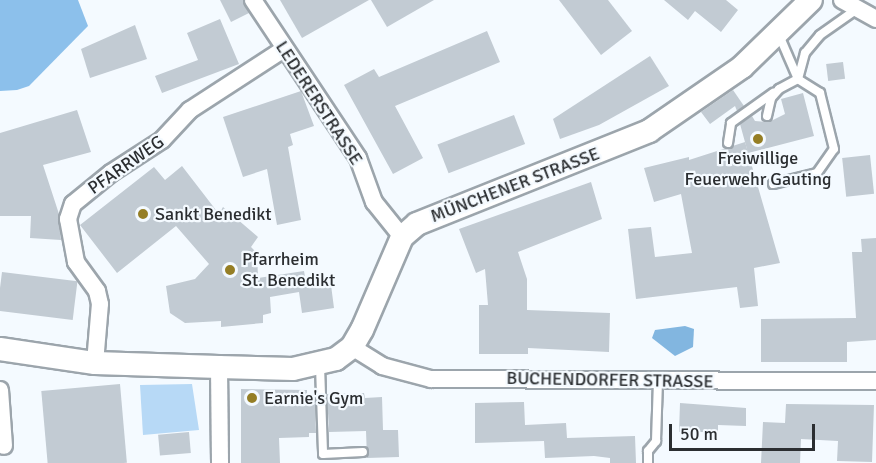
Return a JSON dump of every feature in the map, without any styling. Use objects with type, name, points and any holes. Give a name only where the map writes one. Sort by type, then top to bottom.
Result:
[{"type":"main road","name":"MÜNCHENER STRASSE","points":[[402,237],[434,216],[649,131],[718,86],[778,34],[811,0]]},
{"type":"main road","points":[[1,354],[95,363],[294,369],[320,366],[352,347],[402,237]]},
{"type":"street","name":"LEDERERSTRASSE","points":[[253,0],[358,158],[374,202],[402,237]]},
{"type":"street","points":[[842,0],[876,19]]},
{"type":"street","name":"PFARRWEG","points":[[95,363],[100,304],[97,291],[76,262],[69,226],[74,204],[111,173],[162,140],[190,110],[284,49]]},
{"type":"street","name":"BUCHENDORFER STRASSE","points":[[352,347],[382,366],[431,379],[876,381]]},
{"type":"street","points":[[219,367],[220,463]]},
{"type":"street","points":[[0,390],[4,446]]},
{"type":"lane","points":[[728,143],[731,123],[779,89],[798,79],[805,53],[820,35],[857,9]]},
{"type":"lane","points":[[773,184],[817,173],[834,149],[820,93],[798,79],[778,34]]},
{"type":"lane","points":[[767,116],[771,98],[779,89]]},
{"type":"lane","points":[[320,366],[323,454],[363,452]]},
{"type":"lane","points":[[648,463],[648,451],[656,441],[658,380]]},
{"type":"shaded area","points":[[0,0],[78,0],[88,26],[29,86],[17,90],[0,91]]},
{"type":"shaded area","points":[[685,326],[694,329],[693,347],[675,356],[652,338],[655,330]]},
{"type":"shaded area","points":[[192,384],[199,430],[143,435],[140,385]]},
{"type":"building","points":[[220,0],[243,0],[249,13],[231,22]]},
{"type":"building","points":[[280,0],[369,0],[302,38]]},
{"type":"building","points":[[371,0],[434,0],[387,27]]},
{"type":"building","points":[[559,0],[608,0],[632,31],[601,55]]},
{"type":"building","points":[[664,0],[726,0],[738,10],[721,32],[695,11],[688,20]]},
{"type":"building","points":[[220,19],[239,64],[162,93],[155,76],[198,60],[187,33]]},
{"type":"building","points":[[135,25],[147,59],[90,78],[81,49]]},
{"type":"building","points":[[487,31],[500,62],[395,106],[423,158],[393,174],[344,85],[374,69],[379,77]]},
{"type":"building","points":[[650,56],[669,86],[599,125],[560,139],[553,119]]},
{"type":"building","points":[[843,62],[845,79],[828,81],[826,64]]},
{"type":"building","points":[[733,90],[744,106],[737,111],[735,106],[710,124],[701,112]]},
{"type":"building","points":[[301,91],[314,126],[290,134],[293,145],[288,147],[301,220],[277,225],[267,169],[243,177],[223,117]]},
{"type":"building","points":[[803,93],[814,136],[748,153],[740,124],[752,116],[755,121],[769,122],[785,114],[781,99]]},
{"type":"building","points":[[77,110],[91,152],[43,165],[59,214],[61,240],[30,238],[31,216],[0,216],[0,133]]},
{"type":"building","points":[[514,115],[525,144],[449,173],[437,144]]},
{"type":"building","points":[[745,142],[780,263],[754,268],[758,306],[740,308],[737,287],[636,299],[628,229],[651,227],[655,257],[692,253],[681,194],[654,202],[644,168],[689,157],[689,160]]},
{"type":"building","points":[[870,155],[874,194],[846,197],[842,158]]},
{"type":"building","points":[[182,166],[219,214],[223,207],[258,237],[251,247],[257,253],[258,278],[304,271],[307,288],[331,285],[334,308],[302,313],[299,292],[270,297],[271,313],[263,315],[263,323],[221,327],[221,321],[185,323],[170,313],[166,286],[195,279],[209,264],[176,226],[117,273],[80,225],[154,167],[165,180]]},
{"type":"building","points":[[591,182],[602,219],[518,252],[527,279],[527,310],[610,313],[609,352],[528,348],[528,354],[479,354],[479,305],[488,305],[485,269],[476,273],[459,229]]},
{"type":"building","points":[[876,238],[876,340],[847,342],[847,362],[761,362],[761,319],[856,318],[852,252],[862,252],[861,239]]},
{"type":"building","points":[[2,272],[77,281],[73,320],[0,311]]},
{"type":"building","points":[[120,384],[127,463],[48,463],[41,391]]},
{"type":"building","points":[[241,389],[307,390],[307,395],[315,395],[316,433],[309,433],[309,437],[279,438],[280,463],[241,463]]},
{"type":"building","points":[[364,393],[365,398],[382,397],[383,430],[398,430],[399,457],[367,458],[366,431],[329,432],[327,394]]},
{"type":"building","points":[[524,402],[525,425],[566,423],[567,438],[635,436],[636,463],[610,463],[610,458],[594,456],[545,458],[544,441],[475,443],[475,403]]},
{"type":"building","points":[[680,403],[746,408],[746,426],[718,425],[718,432],[679,432]]},
{"type":"building","points":[[786,404],[874,405],[872,462],[837,461],[838,441],[801,439],[800,463],[761,463],[763,422],[785,423]]},
{"type":"building","points":[[189,432],[191,453],[160,456],[158,435]]},
{"type":"place","name":"Freiwillige Feuerwehr Gauting","points":[[758,139]]},
{"type":"place","name":"Sankt Benedikt","points":[[143,214]]},
{"type":"place","name":"Pfarrheim St. Benedikt","points":[[230,270]]},
{"type":"place","name":"Earnie's Gym","points":[[252,398]]}]
